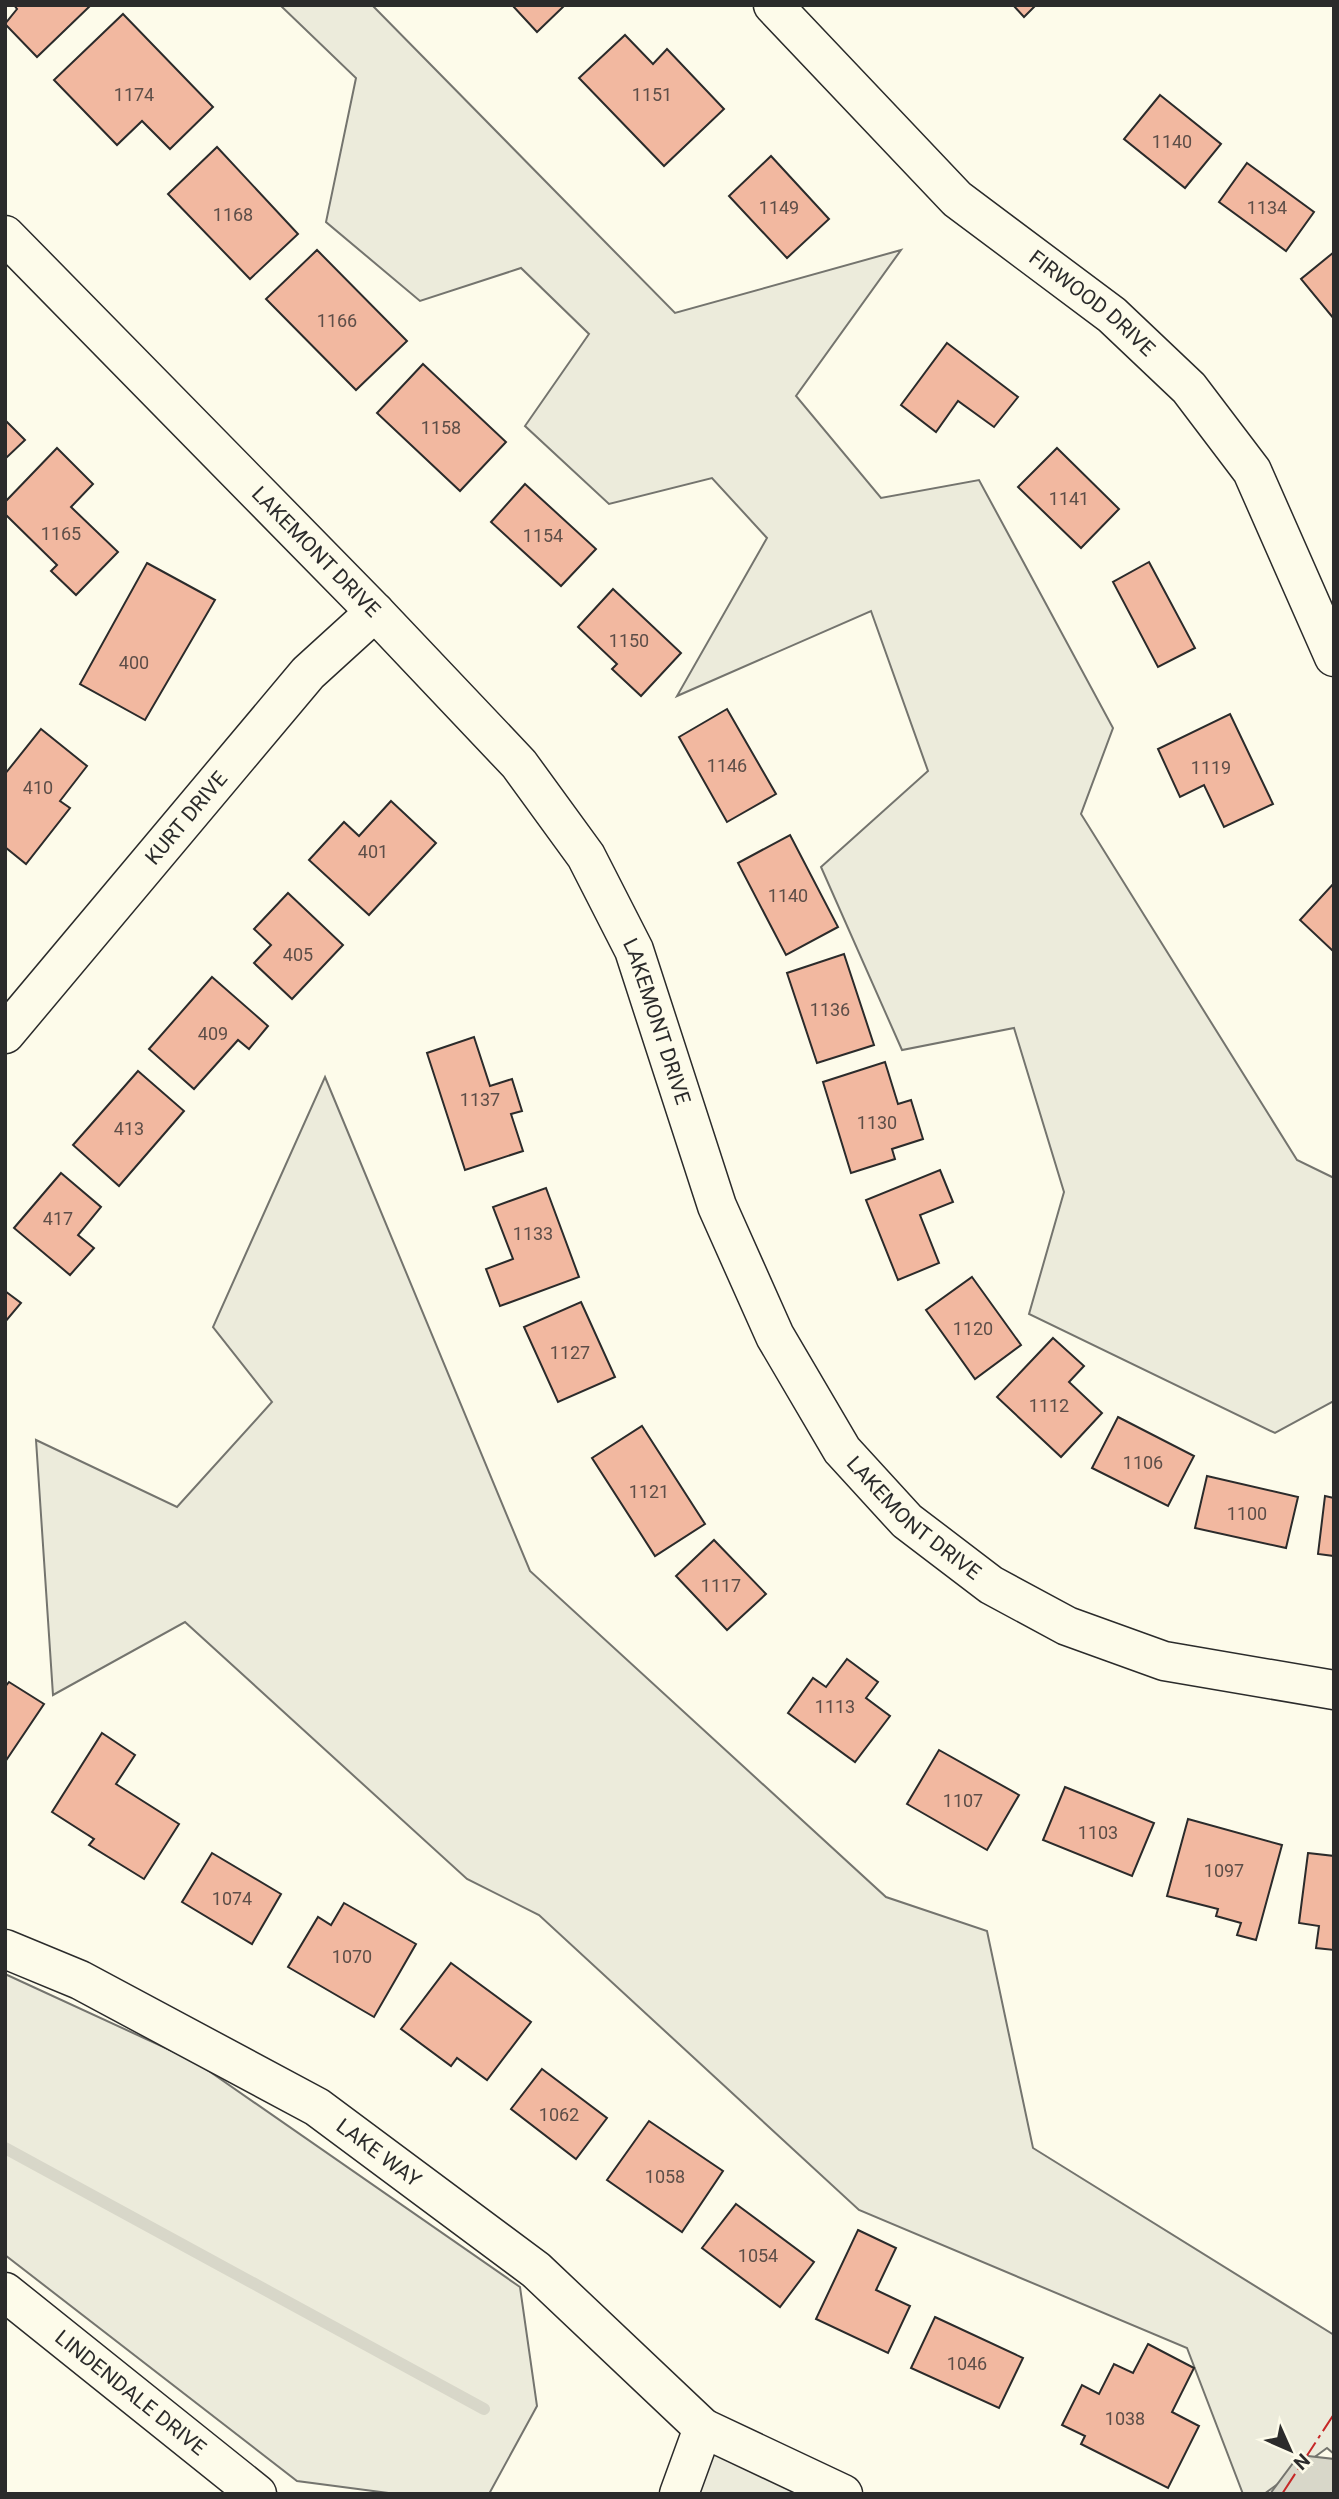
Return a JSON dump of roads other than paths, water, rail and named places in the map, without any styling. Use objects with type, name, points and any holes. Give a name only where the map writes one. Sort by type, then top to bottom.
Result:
[{"type":"street","name":"FIRWOOD DRIVE","points":[[773,5],[957,200],[1112,315],[1189,388],[1252,471],[1334,657]]},
{"type":"street","name":"LAKEMONT DRIVE","points":[[5,235],[375,612],[519,764],[586,856],[634,950],[717,1206],[775,1336],[842,1450],[906,1521],[991,1585],[1067,1626],[1164,1661],[1334,1690]]},
{"type":"street","name":"KURT DRIVE","points":[[5,1034],[308,673],[375,612]]},
{"type":"street","name":"LAKE WAY","points":[[5,1948],[80,1980],[317,2107],[536,2270],[703,2428],[843,2494]]},
{"type":"street","name":"LINDENDALE DRIVE","points":[[5,2292],[257,2494]]},
{"type":"street","points":[[679,2494],[703,2428]]},
{"type":"waterway","points":[[5,2148],[484,2409]]}]
